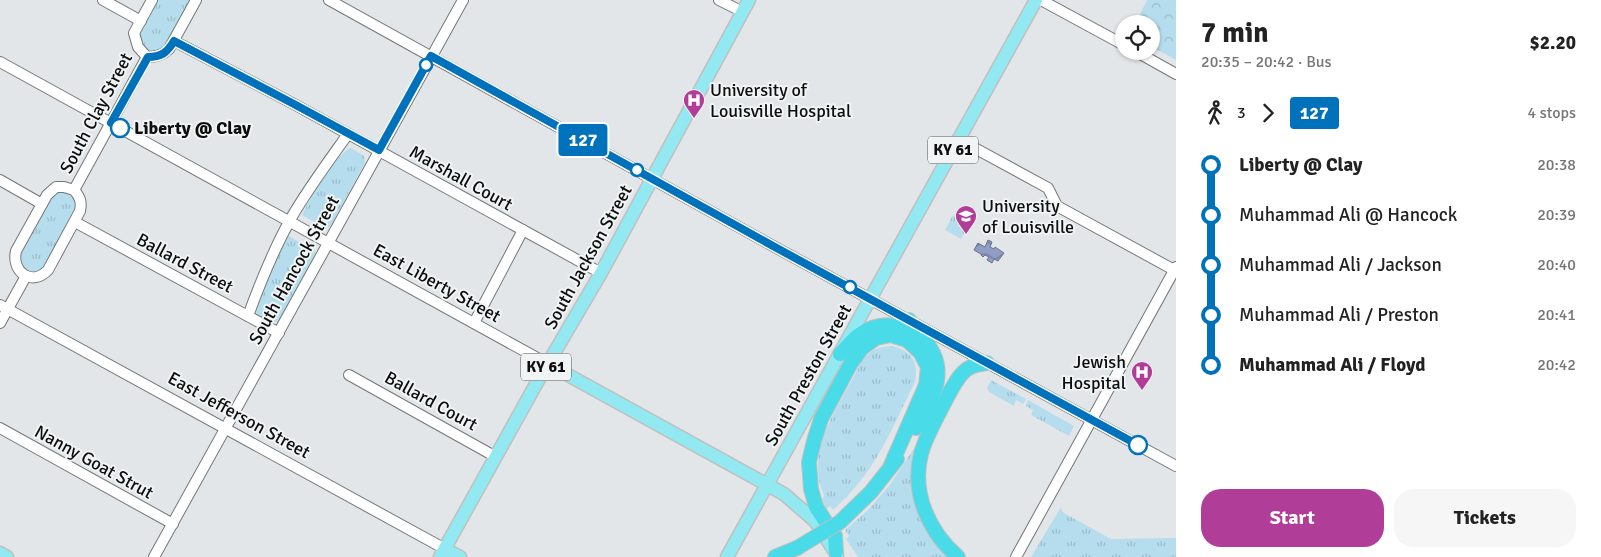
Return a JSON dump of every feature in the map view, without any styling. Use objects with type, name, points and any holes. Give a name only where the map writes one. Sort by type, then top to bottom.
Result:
[{"type":"highway","points":[[775,557],[797,548],[840,522],[871,492],[900,455],[935,390],[938,380],[937,363],[931,350],[909,320]]},
{"type":"highway","points":[[840,354],[859,335],[874,327],[885,325],[897,325],[910,330],[926,342]]},
{"type":"highway","points":[[837,555],[835,536],[816,507],[811,489],[809,462],[814,441],[821,419],[851,363],[862,348],[876,338],[891,335],[907,340],[920,352],[928,367],[926,384],[891,466]]},
{"type":"highway","points":[[958,557],[936,534],[926,517],[919,483],[921,454],[928,436],[960,376],[968,368],[987,363]]},
{"type":"main road","name":"South Jackson Street","points":[[442,553],[601,273],[749,0]]},
{"type":"main road","name":"South Preston Street","points":[[727,557],[1036,0]]},
{"type":"main road","name":"East Liberty Street","points":[[548,364],[784,494],[815,521],[837,555]]},
{"type":"main road","points":[[0,553],[7,557]]},
{"type":"main road","name":"East Jefferson Street","points":[[442,553],[460,557]]},
{"type":"street","points":[[103,0],[141,21]]},
{"type":"street","name":"South Clay Street","points":[[74,190],[148,57],[138,47],[134,33],[152,0]]},
{"type":"street","points":[[148,57],[164,54],[174,41],[196,0]]},
{"type":"street","points":[[329,0],[1176,466]]},
{"type":"street","name":"South Hancock Street","points":[[154,557],[463,0]]},
{"type":"street","points":[[719,0],[735,8]]},
{"type":"street","points":[[1041,0],[1115,40]]},
{"type":"street","name":"Marshall Court","points":[[174,41],[379,150],[601,273]]},
{"type":"street","points":[[1151,60],[1176,74]]},
{"type":"street","name":"East Liberty Street","points":[[0,62],[548,364]]},
{"type":"street","points":[[248,316],[268,264],[289,222],[308,190],[348,134]]},
{"type":"street","points":[[969,145],[1048,188],[1057,206],[1175,269],[1016,557]]},
{"type":"street","points":[[0,180],[42,204]]},
{"type":"street","name":"South Clay Street","points":[[56,187],[64,187],[74,190],[81,204],[75,222],[44,275],[38,277],[26,276],[18,270],[14,258],[16,250],[51,190],[56,187]]},
{"type":"street","name":"Ballard Street","points":[[75,222],[278,332]]},
{"type":"street","points":[[474,324],[523,230]]},
{"type":"street","points":[[0,323],[4,307],[26,276]]},
{"type":"street","name":"East Jefferson Street","points":[[4,307],[226,428],[442,553]]},
{"type":"street","name":"Ballard Court","points":[[349,375],[496,457]]},
{"type":"street","name":"Nanny Goat Strut","points":[[0,428],[173,524]]},
{"type":"green space","points":[[158,0],[191,0],[166,46],[161,50],[152,51],[146,48],[139,35]]},
{"type":"green space","points":[[1147,0],[1176,0],[1176,60],[1160,51],[1160,15],[1140,15]]},
{"type":"green space","points":[[351,148],[364,156],[365,163],[330,227],[324,227],[302,215],[332,167]]},
{"type":"green space","points":[[58,192],[66,193],[76,202],[75,212],[45,267],[36,271],[30,271],[21,265],[19,256],[50,197]]},
{"type":"green space","points":[[953,215],[970,223],[961,239],[945,230]]},
{"type":"green space","points":[[287,235],[315,251],[315,255],[282,316],[278,321],[271,323],[257,315],[256,311],[274,262]]},
{"type":"green space","points":[[892,346],[905,351],[912,358],[916,369],[915,382],[881,451],[871,466],[848,496],[833,510],[830,506],[823,512],[821,504],[824,495],[819,481],[818,466],[824,436],[830,421],[860,364],[875,349]]},
{"type":"green space","points":[[991,380],[1026,399],[1023,404],[1016,400],[1014,406],[989,392],[987,388]]},
{"type":"green space","points":[[1028,400],[1074,426],[1069,436],[1031,415],[1033,410],[1026,406]]},
{"type":"green space","points":[[923,435],[919,513],[924,526],[950,557],[858,557],[846,539],[849,536],[845,530],[868,510],[889,486]]},
{"type":"green space","points":[[1061,507],[1064,513],[1111,539],[1176,538],[1176,557],[1031,557]]},
{"type":"water","points":[[988,240],[992,242],[990,247],[994,249],[995,247],[1004,253],[998,261],[994,259],[992,263],[987,260],[989,257],[985,255],[983,257],[974,250],[978,243],[985,247]]},
{"type":"bus line","name":"127","points":[[120,128],[111,123],[148,57],[164,54],[174,41],[379,150],[431,56],[773,246],[1138,445]]},
{"type":"place","name":"University of Louisville Hospital","points":[[694,119]]},
{"type":"place","name":"Liberty @ Clay","points":[[120,128]]},
{"type":"place","name":"University of Louisville","points":[[966,235]]},
{"type":"place","name":"Jewish Hospital","points":[[1142,391]]}]
